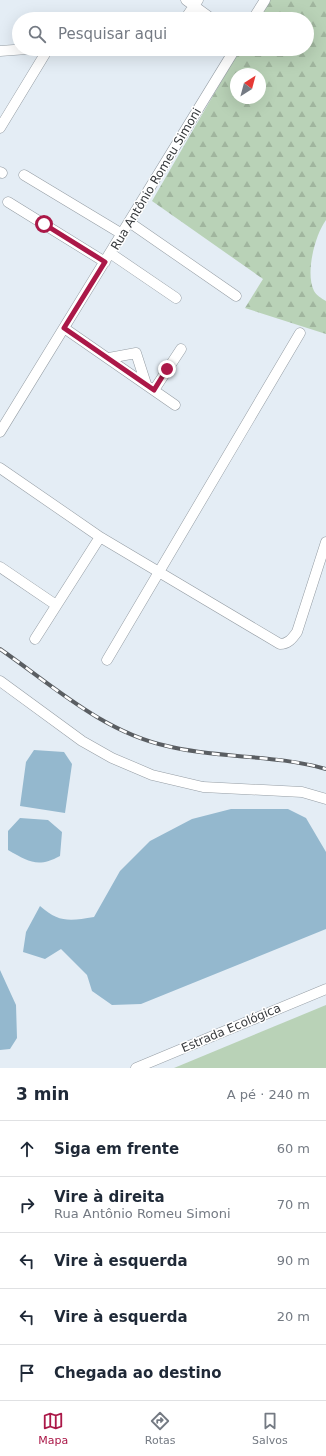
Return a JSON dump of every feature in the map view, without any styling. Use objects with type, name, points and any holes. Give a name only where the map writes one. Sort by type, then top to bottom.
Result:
[{"type":"street","points":[[258,12],[265,0]]},
{"type":"street","points":[[188,12],[193,2],[204,12]]},
{"type":"street","points":[[0,52],[12,51]]},
{"type":"street","points":[[0,128],[44,56]]},
{"type":"street","name":"Rua Antônio Romeu Simoni","points":[[0,432],[231,56]]},
{"type":"street","points":[[24,175],[122,234]]},
{"type":"street","points":[[8,202],[176,298]]},
{"type":"street","points":[[129,222],[236,296]]},
{"type":"street","points":[[64,328],[175,405]]},
{"type":"street","points":[[107,660],[300,333]]},
{"type":"street","points":[[154,390],[180,349]]},
{"type":"street","points":[[109,358],[136,353],[146,384]]},
{"type":"street","points":[[0,468],[100,537],[158,573],[280,644],[284,644],[291,640],[297,632],[326,542]]},
{"type":"street","points":[[35,639],[100,537]]},
{"type":"street","points":[[0,567],[56,605]]},
{"type":"street","points":[[1,685],[82,741],[112,758],[152,774],[203,787],[302,792],[326,799]]},
{"type":"street","name":"Estrada Ecológica","points":[[136,1068],[326,989]]},
{"type":"green space","points":[[269,0],[326,0],[326,220],[318,235],[312,254],[311,283],[318,296],[326,301],[326,334],[245,308],[263,279],[152,201],[236,56],[314,56],[314,12],[262,12]]},
{"type":"green space","points":[[326,1005],[326,1068],[174,1068]]},
{"type":"water","points":[[34,750],[64,752],[72,764],[65,813],[20,806],[26,762]]},
{"type":"water","points":[[231,809],[288,809],[306,818],[326,852],[326,929],[141,1004],[112,1005],[92,991],[87,975],[61,949],[45,959],[23,952],[26,932],[40,906],[47,912],[59,918],[71,920],[94,917],[120,871],[150,841],[192,819]]},
{"type":"water","points":[[20,818],[48,820],[62,832],[60,856],[46,862],[39,863],[22,858],[8,850],[8,831]]},
{"type":"water","points":[[0,970],[16,1005],[17,1038],[10,1049],[0,1050]]},
{"type":"railway","points":[[0,649],[79,706],[121,730],[144,739],[187,750],[287,761],[326,769]]},
{"type":"route","points":[[44,224],[105,262],[64,328],[154,390],[167,369]]}]
